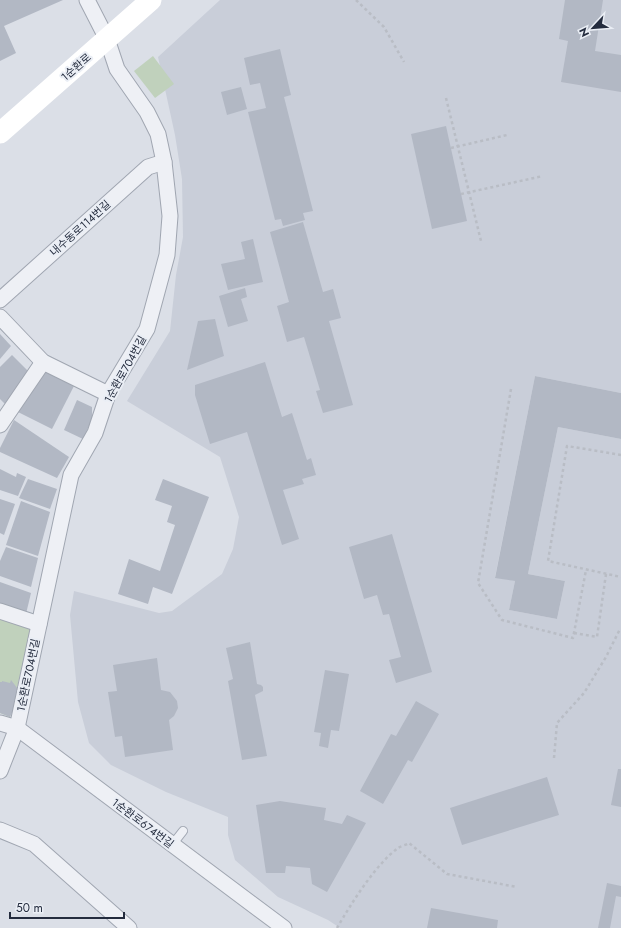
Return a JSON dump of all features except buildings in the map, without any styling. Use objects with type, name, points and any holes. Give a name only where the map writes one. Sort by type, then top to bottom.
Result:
[{"type":"main road","name":"1순환로","points":[[2,128],[151,0]]},
{"type":"street","name":"1순환로704번길","points":[[0,771],[17,728],[71,475],[95,433],[108,394],[147,329],[167,255],[170,216],[164,162],[158,134],[147,112],[117,69],[107,39],[87,0]]},
{"type":"street","name":"내수동로114번길","points":[[0,300],[148,167],[164,162]]},
{"type":"street","points":[[0,317],[43,362],[108,394]]},
{"type":"street","points":[[0,425],[43,362]]},
{"type":"street","points":[[0,611],[39,624]]},
{"type":"street","name":"1순환로674번길","points":[[0,723],[17,728],[172,845],[268,923],[284,928]]},
{"type":"street","points":[[0,830],[34,844],[129,928]]},
{"type":"lane","points":[[172,845],[183,831]]},
{"type":"path","points":[[356,0],[384,27],[404,62]]},
{"type":"path","points":[[446,98],[481,241]]},
{"type":"path","points":[[451,148],[507,135]]},
{"type":"path","points":[[461,194],[543,176]]},
{"type":"path","points":[[511,389],[478,583],[502,620],[573,638],[586,570]]},
{"type":"path","points":[[621,455],[567,446],[548,562],[621,577]]},
{"type":"path","points":[[574,633],[597,637],[606,574]]},
{"type":"path","points":[[554,758],[557,723],[584,693],[621,628]]},
{"type":"path","points":[[337,928],[350,904],[381,865],[398,848],[409,843],[447,874],[517,887]]},
{"type":"shaded area","points":[[220,0],[621,0],[621,393],[535,376],[495,577],[515,581],[509,610],[557,619],[565,581],[528,574],[558,427],[621,439],[621,928],[340,928],[328,920],[278,897],[235,860],[228,835],[228,817],[166,792],[111,765],[89,743],[78,702],[70,615],[74,591],[159,613],[172,611],[222,574],[233,549],[239,517],[220,457],[127,401],[170,331],[176,275],[183,237],[182,179],[175,135],[158,57]]},
{"type":"green space","points":[[153,56],[174,84],[155,98],[134,71]]},
{"type":"green space","points":[[0,619],[31,629],[10,717],[0,713]]}]
